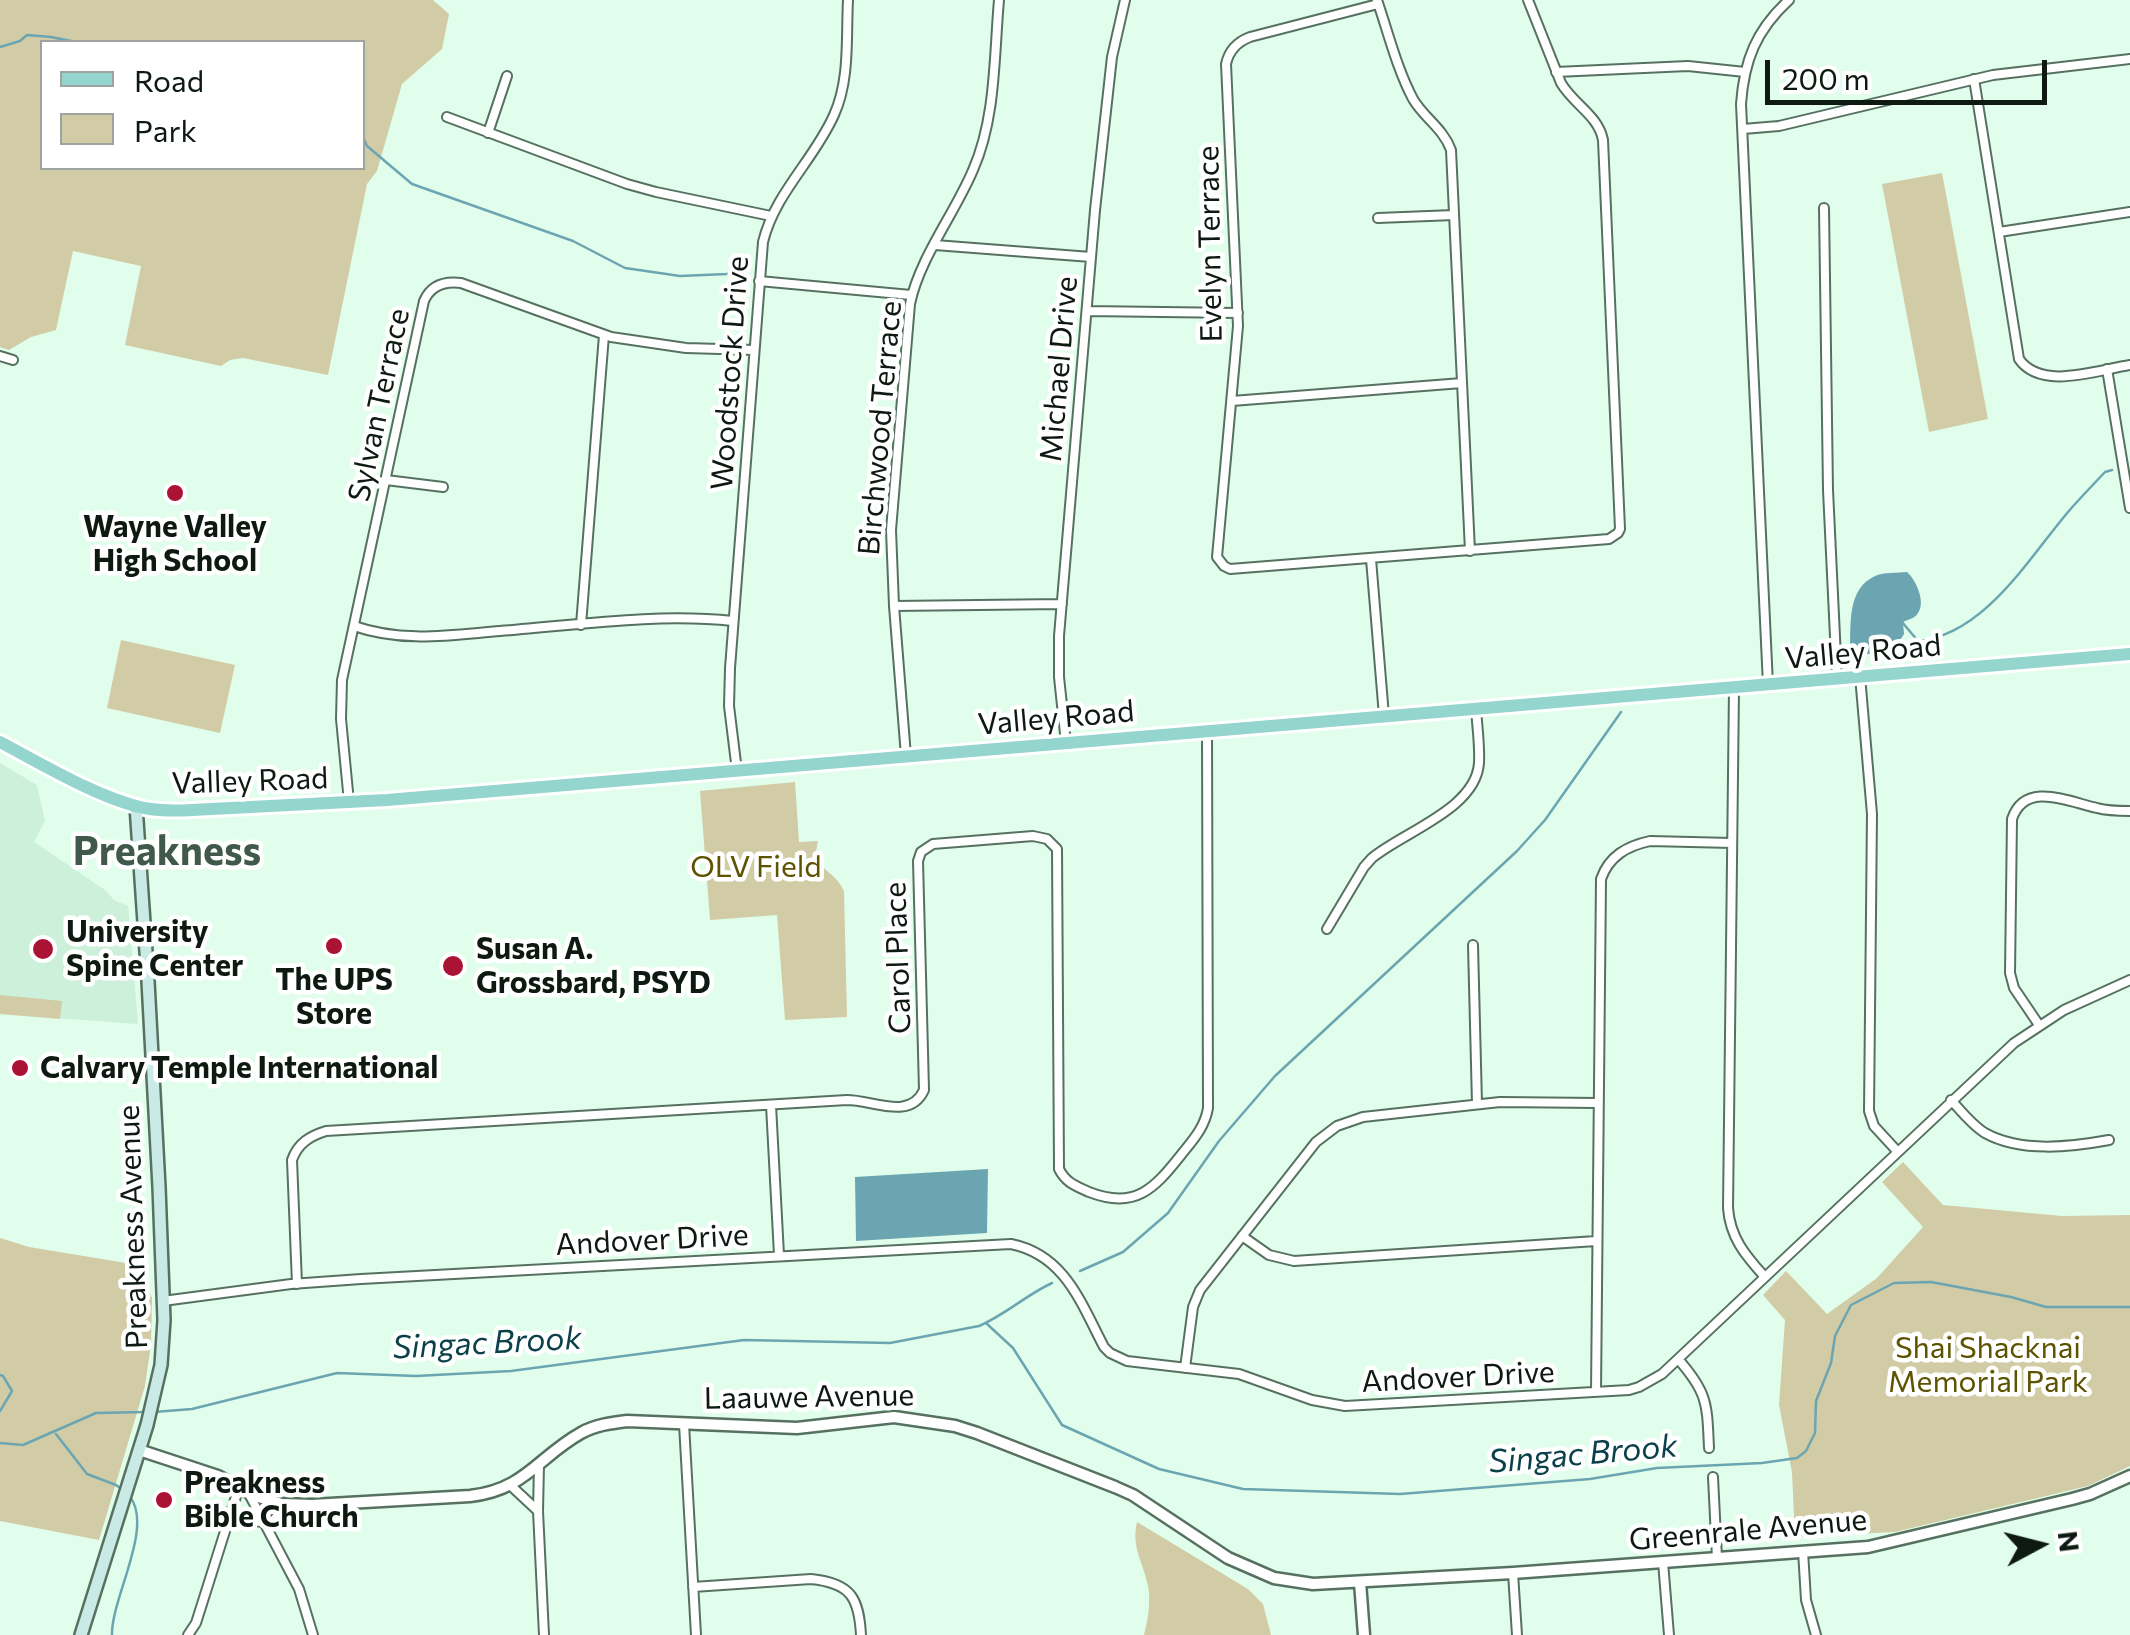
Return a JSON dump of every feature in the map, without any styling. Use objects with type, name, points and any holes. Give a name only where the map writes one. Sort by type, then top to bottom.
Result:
[{"type":"main road","name":"Valley Road","points":[[0,742],[82,784],[136,806],[192,810],[348,802],[737,771],[2130,654]]},
{"type":"main road","name":"Preakness Avenue","points":[[81,1635],[151,1412],[161,1365],[163,1300],[136,806]]},
{"type":"street","name":"Woodstock Drive","points":[[737,771],[729,686],[762,242],[770,216],[835,113],[843,84],[848,0]]},
{"type":"street","name":"Birchwood Terrace","points":[[906,756],[891,530],[912,295],[973,171],[985,136],[999,0]]},
{"type":"street","name":"Michael Drive","points":[[1066,743],[1058,661],[1062,604],[1112,56],[1126,0]]},
{"type":"street","points":[[1384,716],[1371,559],[1596,540],[1614,537],[1620,529],[1602,140],[1596,122],[1568,94],[1556,72],[1528,0]]},
{"type":"street","points":[[1768,684],[1742,104],[1744,72],[1760,35],[1789,0]]},
{"type":"street","points":[[1377,2],[1410,94],[1448,140],[1452,157],[1470,550]]},
{"type":"street","name":"Evelyn Terrace","points":[[1371,559],[1248,570],[1230,569],[1218,557],[1238,313],[1228,56],[1236,44],[1250,36],[1377,2]]},
{"type":"street","points":[[1743,128],[1779,126],[2022,70],[2130,59]]},
{"type":"street","points":[[1556,72],[1660,66],[1744,72]]},
{"type":"street","points":[[488,133],[507,76]]},
{"type":"street","points":[[1974,80],[2017,352],[2023,366],[2047,377],[2130,365]]},
{"type":"street","points":[[447,117],[627,184],[770,216]]},
{"type":"street","points":[[1824,208],[1828,490],[1837,678]]},
{"type":"street","points":[[1999,232],[2130,212]]},
{"type":"street","points":[[1378,218],[1454,215]]},
{"type":"street","points":[[935,245],[1091,257]]},
{"type":"street","points":[[759,281],[912,295]]},
{"type":"street","name":"Sylvan Terrace","points":[[348,802],[340,700],[424,301],[430,291],[444,283],[461,284],[604,335],[686,348],[754,350]]},
{"type":"street","points":[[1086,311],[1238,313]]},
{"type":"street","points":[[581,625],[604,335]]},
{"type":"street","points":[[0,356],[13,360]]},
{"type":"street","points":[[2107,368],[2130,508]]},
{"type":"street","points":[[1232,402],[1462,383]]},
{"type":"street","points":[[386,480],[444,487]]},
{"type":"street","points":[[894,606],[1062,604]]},
{"type":"street","points":[[354,626],[390,636],[428,638],[683,618],[734,621]]},
{"type":"street","points":[[1860,676],[1872,814],[1869,1111],[1874,1126],[1897,1151]]},
{"type":"street","points":[[1734,688],[1728,1216],[1736,1241],[1764,1276]]},
{"type":"street","points":[[1326,929],[1372,858],[1456,803],[1472,784],[1479,763],[1476,708]]},
{"type":"street","name":"Carol Place","points":[[297,1284],[292,1160],[300,1145],[326,1131],[859,1100],[896,1108],[918,1101],[924,1090],[918,858],[933,844],[1039,837],[1053,844],[1058,856],[1059,1169],[1072,1184],[1101,1196],[1123,1199],[1153,1188],[1198,1134],[1208,1108],[1206,730]]},
{"type":"street","points":[[2040,1025],[2014,988],[2010,973],[2014,812],[2024,800],[2041,796],[2102,810],[2130,811]]},
{"type":"street","points":[[1596,1392],[1600,899],[1604,870],[1618,854],[1650,841],[1732,843]]},
{"type":"street","points":[[1473,945],[1477,1104]]},
{"type":"street","name":"Andover Drive","points":[[163,1300],[297,1284],[998,1243],[1024,1246],[1043,1255],[1061,1272],[1110,1353],[1127,1361],[1239,1374],[1312,1400],[1345,1406],[1639,1387],[1662,1374],[1991,1063],[2040,1025],[2090,996],[2130,980]]},
{"type":"street","points":[[1951,1100],[1987,1134],[2014,1144],[2082,1145],[2110,1140]]},
{"type":"street","points":[[1186,1368],[1200,1290],[1316,1142],[1336,1126],[1363,1117],[1477,1104],[1597,1103]]},
{"type":"street","points":[[770,1104],[779,1255]]},
{"type":"street","points":[[1242,1236],[1269,1255],[1294,1261],[1596,1240]]},
{"type":"street","points":[[1678,1358],[1704,1395],[1709,1448]]},
{"type":"street","name":"Laauwe Avenue","points":[[139,1450],[218,1476],[269,1500],[312,1505],[495,1492],[527,1476],[584,1431],[628,1421],[796,1428],[894,1417],[955,1426],[1090,1476],[1133,1495],[1228,1558],[1274,1578],[1312,1584],[1360,1582]]},
{"type":"street","points":[[684,1424],[696,1635]]},
{"type":"street","points":[[540,1465],[538,1512],[544,1635]]},
{"type":"street","name":"Greenrale Avenue","points":[[1360,1582],[1868,1547],[2090,1494],[2130,1476]]},
{"type":"street","points":[[1713,1477],[1717,1558]]},
{"type":"street","points":[[509,1484],[538,1512]]},
{"type":"street","points":[[192,1635],[228,1523],[244,1490]]},
{"type":"street","points":[[244,1490],[299,1589],[312,1635]]},
{"type":"street","points":[[266,1525],[287,1504]]},
{"type":"street","points":[[228,1523],[252,1520],[266,1525]]},
{"type":"street","points":[[1803,1551],[1806,1600],[1816,1635]]},
{"type":"street","points":[[1663,1562],[1669,1635]]},
{"type":"street","points":[[1513,1572],[1518,1635]]},
{"type":"street","points":[[693,1588],[823,1580],[843,1588],[855,1600],[861,1635]]},
{"type":"street","points":[[1360,1582],[1364,1635]]},
{"type":"shaded area","points":[[0,763],[37,785],[45,821],[34,842],[128,906],[138,1024],[0,1014]]},
{"type":"green space","points":[[0,0],[433,0],[449,14],[442,49],[402,84],[377,171],[367,184],[328,375],[243,358],[221,366],[125,345],[141,266],[73,251],[56,330],[31,337],[9,350],[0,347]]},
{"type":"green space","points":[[1942,173],[1988,419],[1929,432],[1882,184]]},
{"type":"green space","points":[[121,640],[235,665],[220,733],[107,708]]},
{"type":"green space","name":"OLV Field","points":[[795,782],[799,842],[818,841],[815,857],[844,891],[847,1017],[785,1020],[777,915],[710,920],[700,791]]},
{"type":"green space","points":[[0,995],[62,1001],[60,1019],[0,1014]]},
{"type":"green space","name":"Shai Shacknai Memorial Park","points":[[1903,1162],[1943,1205],[2062,1216],[2130,1215],[2130,1466],[2088,1486],[1895,1532],[1795,1537],[1792,1472],[1779,1405],[1785,1320],[1763,1295],[1786,1271],[1827,1314],[1877,1278],[1923,1227],[1882,1182]]},
{"type":"green space","points":[[0,1238],[29,1247],[126,1263],[142,1276],[152,1298],[145,1386],[99,1540],[0,1521]]},
{"type":"green space","points":[[1137,1522],[1248,1589],[1263,1604],[1271,1635],[1144,1635],[1149,1592],[1137,1547]]},
{"type":"water","points":[[1907,572],[1920,597],[1917,615],[1903,622],[1904,634],[1895,645],[1877,653],[1856,655],[1850,649],[1850,628],[1859,589],[1878,575]]},
{"type":"water","points":[[988,1169],[987,1233],[856,1241],[855,1177]]},
{"type":"waterway","points":[[0,47],[27,35],[66,40]]},
{"type":"waterway","points":[[365,142],[412,184],[573,241],[625,268],[680,276],[727,274],[744,266]]},
{"type":"waterway","points":[[1902,622],[1918,641],[1942,636],[1964,625],[2003,592],[2073,507],[2105,472],[2112,470]]},
{"type":"waterway","name":"Singac Brook","points":[[1080,1271],[1123,1252],[1168,1213],[1219,1141],[1275,1076],[1517,851],[1545,820],[1621,712]]},
{"type":"waterway","name":"Singac Brook","points":[[986,1323],[1013,1348],[1062,1425],[1159,1469],[1243,1489],[1400,1494],[1797,1458],[1806,1451],[1815,1433],[1816,1401],[1831,1363],[1835,1336],[1851,1305],[1894,1283],[1931,1282],[2046,1307],[2130,1307]]},
{"type":"waterway","name":"Singac Brook","points":[[154,1412],[192,1409],[337,1373],[416,1376],[511,1371],[744,1340],[890,1343],[979,1326],[1052,1283]]},
{"type":"waterway","name":"Singac Brook","points":[[0,1375],[12,1391],[0,1411]]},
{"type":"waterway","name":"Singac Brook","points":[[0,1443],[23,1445],[96,1413],[146,1412]]},
{"type":"waterway","points":[[56,1434],[87,1474],[120,1488]]},
{"type":"waterway","points":[[112,1635],[135,1544],[136,1510],[130,1497]]},
{"type":"place","name":"Wayne Valley High School","points":[[175,493]]},
{"type":"place","name":"The UPS Store","points":[[334,946]]},
{"type":"place","name":"University Spine Center","points":[[43,949]]},
{"type":"place","name":"Susan A. Grossbard, PSYD","points":[[453,966]]},
{"type":"place","name":"Calvary Temple International","points":[[20,1068]]},
{"type":"place","name":"Preakness Bible Church","points":[[164,1500]]},
{"type":"district","name":"Preakness","points":[[167,852]]}]
